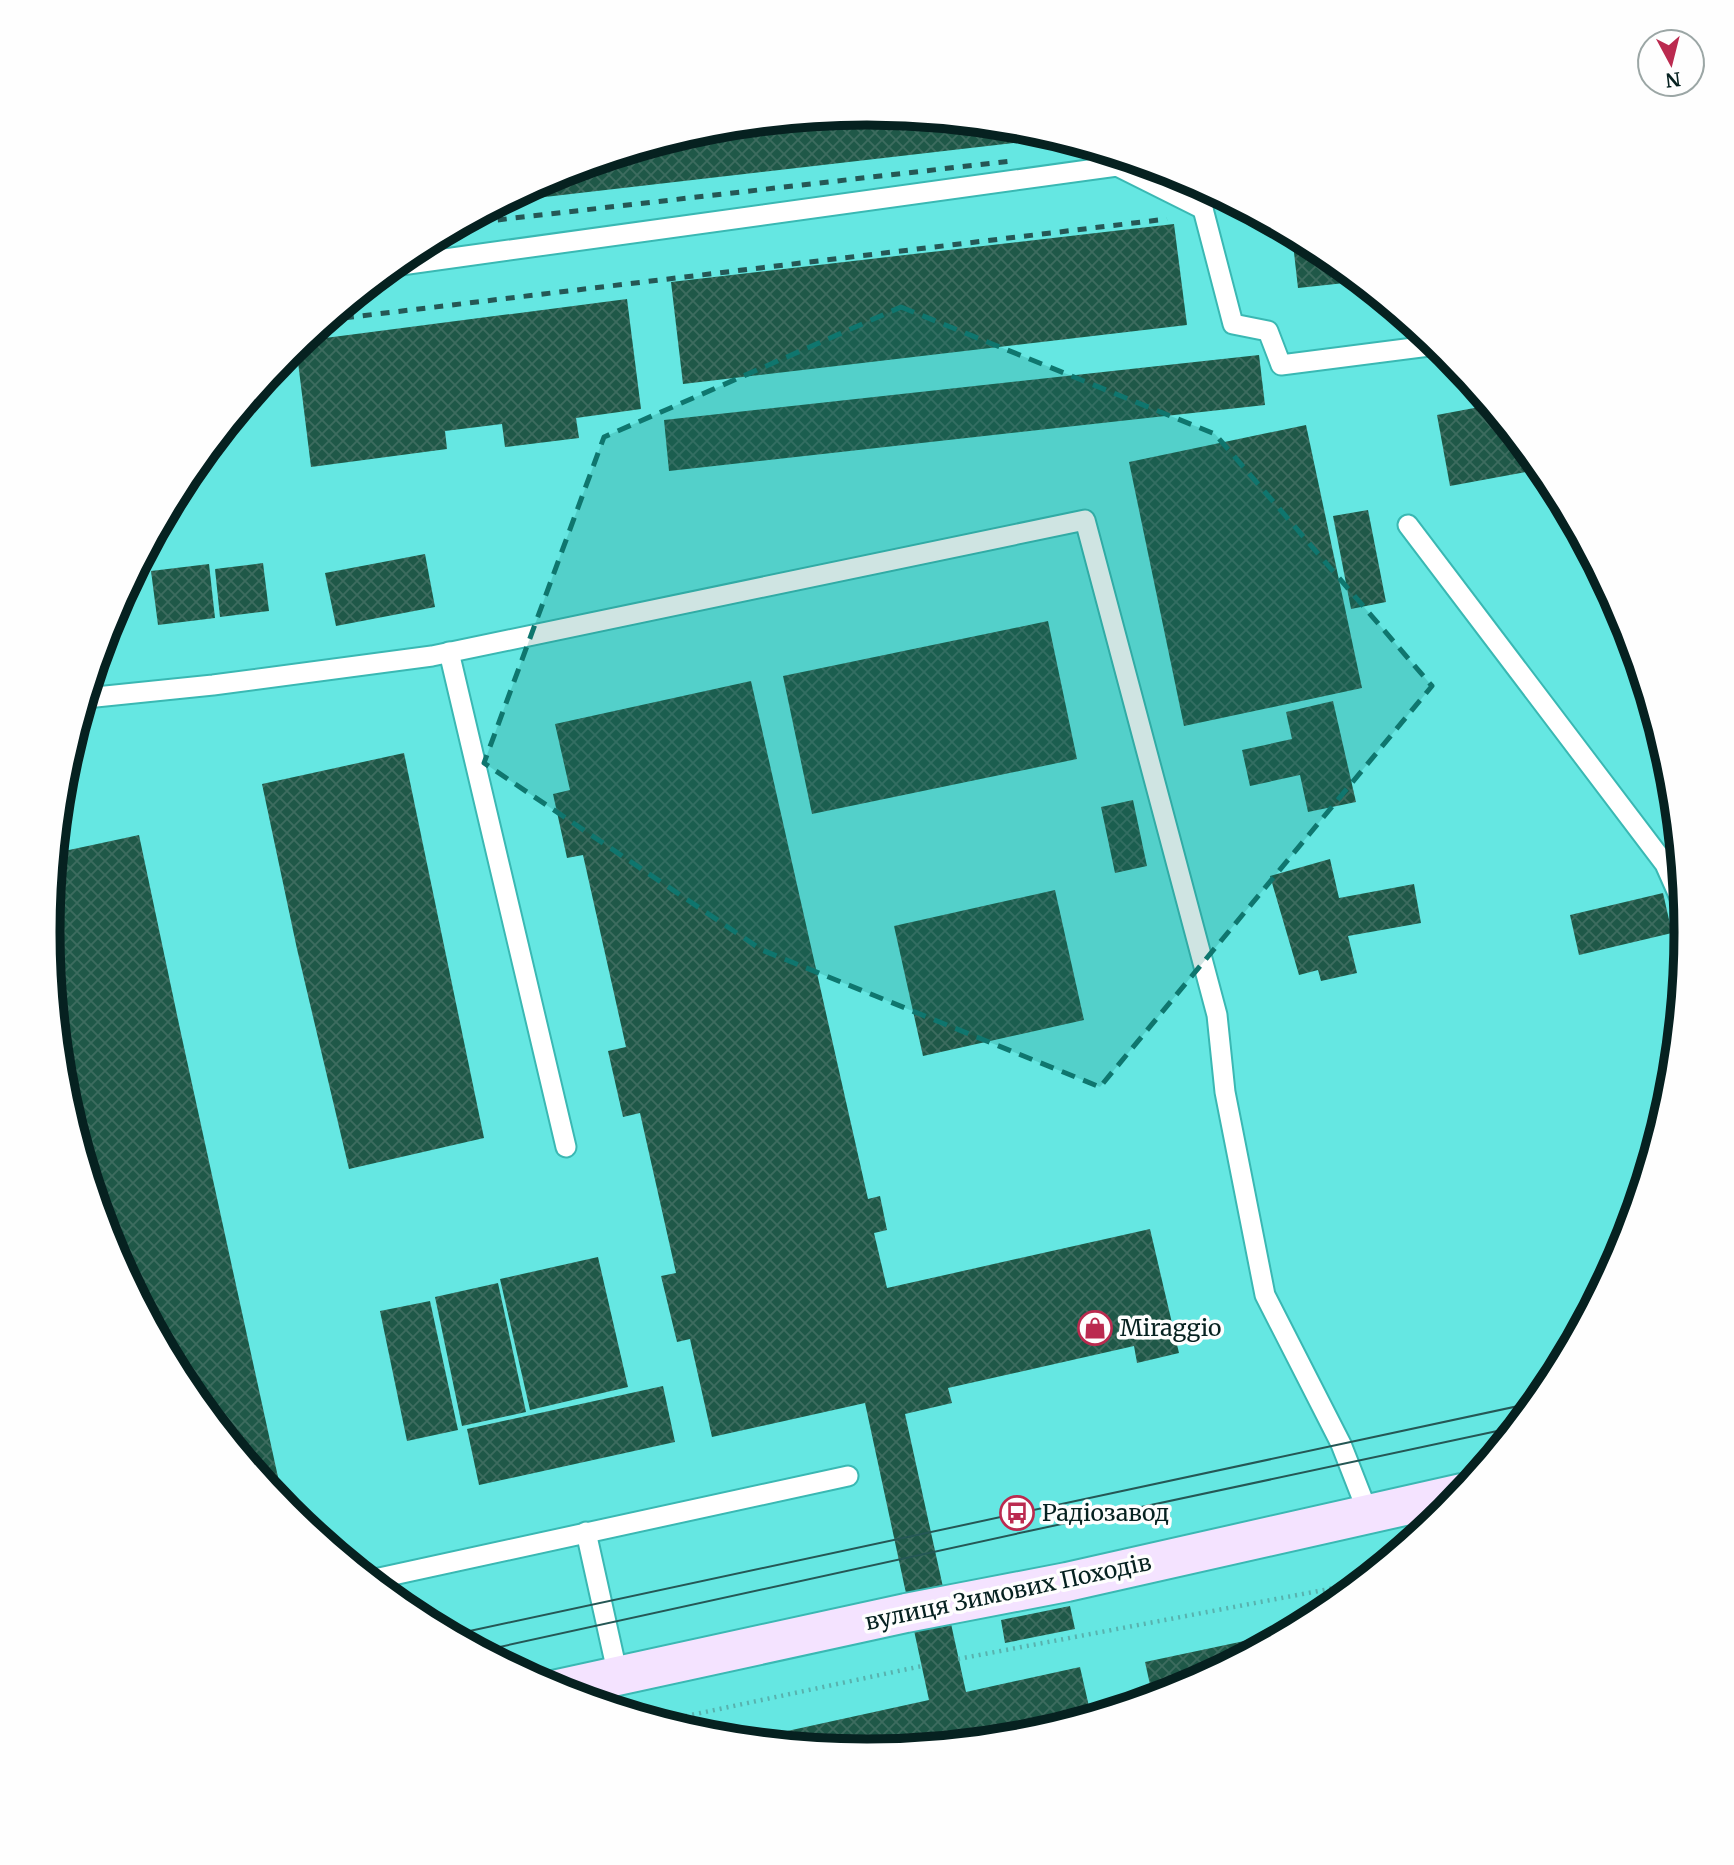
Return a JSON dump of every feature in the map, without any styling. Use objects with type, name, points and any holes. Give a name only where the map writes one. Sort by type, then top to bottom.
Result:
[{"type":"main road","name":"вулиця Зимових Походів","points":[[575,1685],[906,1613],[1067,1582],[1444,1497]]},
{"type":"lane","points":[[415,263],[1117,166],[1203,209]]},
{"type":"lane","points":[[1196,195],[1203,209],[1233,324],[1268,331],[1282,365],[1422,347]]},
{"type":"lane","points":[[95,697],[213,685],[432,656],[1085,520],[1217,1014],[1224,1092],[1265,1295],[1341,1444],[1368,1513]]},
{"type":"lane","points":[[1408,525],[1665,864],[1673,883]]},
{"type":"lane","points":[[449,652],[566,1147]]},
{"type":"lane","points":[[381,1578],[848,1476]]},
{"type":"lane","points":[[586,1532],[618,1676]]},
{"type":"path","points":[[958,1659],[1340,1587]]},
{"type":"path","points":[[680,1717],[922,1666]]},
{"type":"highlighted area","points":[[901,307],[1215,434],[1432,686],[1100,1087],[762,950],[484,763],[604,437]]},
{"type":"shaded area","points":[[867,125],[972,132],[1025,141],[1127,168],[1176,186],[1271,233],[1316,261],[1399,325],[1474,400],[1508,441],[1566,529],[1591,575],[1632,673],[1647,724],[1668,827],[1673,880],[1673,985],[1668,1038],[1659,1090],[1632,1192],[1591,1290],[1566,1336],[1508,1424],[1474,1465],[1399,1540],[1359,1573],[1271,1632],[1224,1657],[1176,1679],[1076,1712],[972,1733],[920,1738],[867,1740],[762,1733],[709,1724],[607,1697],[558,1679],[463,1632],[418,1604],[335,1540],[260,1465],[226,1424],[168,1336],[143,1290],[102,1192],[87,1141],[66,1038],[61,985],[61,880],[66,827],[75,775],[102,673],[143,575],[168,529],[226,441],[260,400],[335,325],[375,292],[463,233],[510,208],[558,186],[658,153],[762,132],[814,127]]},
{"type":"building","points":[[867,125],[972,132],[1027,141],[530,199],[607,168],[658,153],[762,132]]},
{"type":"building","points":[[1174,224],[1187,325],[683,384],[671,282]]},
{"type":"building","points":[[1293,247],[1346,283],[1298,288]]},
{"type":"building","points":[[627,299],[641,409],[576,418],[579,438],[505,447],[502,424],[445,431],[447,449],[311,467],[298,360],[321,339]]},
{"type":"building","points":[[1259,355],[1265,405],[669,471],[664,420]]},
{"type":"building","points":[[1480,407],[1529,471],[1450,486],[1437,415]]},
{"type":"building","points":[[1306,425],[1362,688],[1184,726],[1129,462]]},
{"type":"building","points":[[1368,510],[1386,602],[1351,609],[1333,516]]},
{"type":"building","points":[[425,554],[435,607],[336,626],[325,573]]},
{"type":"building","points":[[263,563],[269,611],[220,617],[215,569]]},
{"type":"building","points":[[209,564],[215,618],[158,625],[151,571]]},
{"type":"building","points":[[1048,621],[1077,759],[812,814],[783,676]]},
{"type":"building","points":[[751,681],[868,1199],[880,1196],[887,1230],[874,1233],[887,1288],[1150,1229],[1179,1353],[1137,1363],[1134,1346],[948,1388],[952,1403],[905,1414],[966,1692],[1080,1667],[1089,1708],[1025,1724],[920,1738],[867,1740],[773,1734],[929,1700],[865,1403],[712,1437],[690,1339],[677,1342],[661,1276],[676,1273],[640,1113],[623,1117],[608,1051],[626,1047],[583,855],[567,858],[553,794],[570,790],[555,724]]},
{"type":"building","points":[[1333,701],[1356,802],[1308,812],[1300,775],[1250,786],[1242,750],[1292,739],[1286,712]]},
{"type":"building","points":[[404,753],[484,1138],[349,1169],[297,949],[262,784]]},
{"type":"building","points":[[1133,800],[1147,866],[1115,873],[1101,807]]},
{"type":"building","points":[[139,835],[280,1486],[226,1424],[168,1336],[121,1242],[102,1192],[75,1090],[66,1038],[60,932],[64,851]]},
{"type":"building","points":[[1330,859],[1339,898],[1414,884],[1421,923],[1348,936],[1357,973],[1321,981],[1318,970],[1299,975],[1270,876]]},
{"type":"building","points":[[1055,890],[1084,1020],[923,1056],[894,926]]},
{"type":"building","points":[[1663,893],[1672,933],[1579,955],[1570,915]]},
{"type":"building","points":[[598,1257],[628,1387],[530,1410],[500,1279]]},
{"type":"building","points":[[498,1283],[526,1412],[462,1426],[435,1297]]},
{"type":"building","points":[[430,1301],[458,1430],[407,1441],[380,1311]]},
{"type":"building","points":[[663,1386],[675,1442],[479,1485],[467,1429]]},
{"type":"building","points":[[1070,1606],[1075,1629],[1005,1643],[1001,1620]]},
{"type":"building","points":[[1249,1640],[1250,1643],[1224,1657],[1151,1688],[1145,1662]]},
{"type":"tram line","points":[[464,1632],[1521,1405]]},
{"type":"tram line","points":[[494,1648],[1503,1430]]},
{"type":"railway","points":[[485,221],[1011,161]]},
{"type":"railway","points":[[343,318],[1167,219]]},
{"type":"place","name":"Miraggio","points":[[1095,1328]]},
{"type":"place","name":"Радіозавод","points":[[1017,1513]]}]
